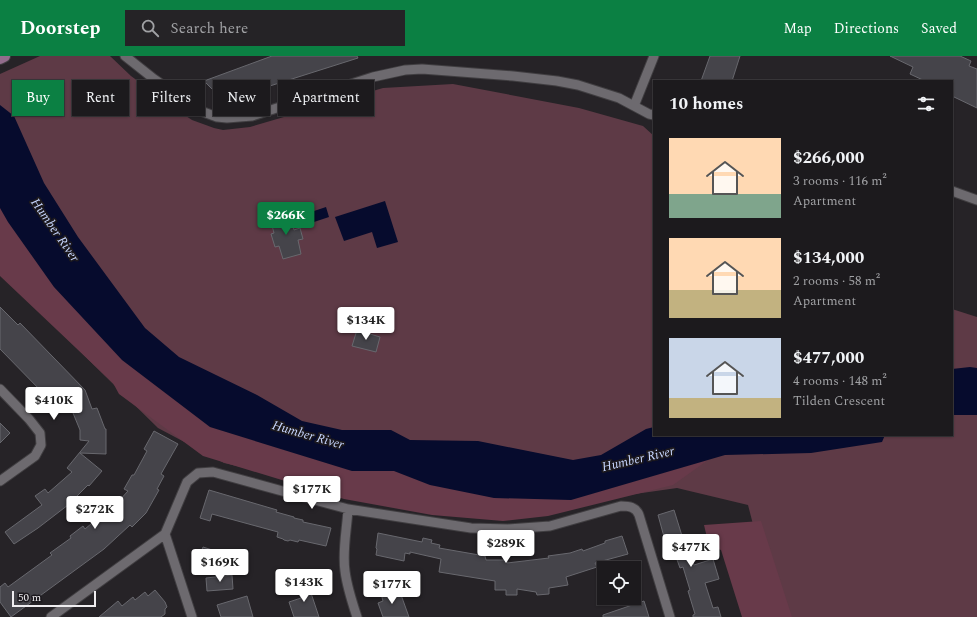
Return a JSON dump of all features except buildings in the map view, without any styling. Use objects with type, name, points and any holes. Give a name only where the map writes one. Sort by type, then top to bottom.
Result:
[{"type":"main road","points":[[0,58],[4,56]]},
{"type":"street","points":[[126,56],[154,79],[198,110],[217,117],[228,118],[252,116],[386,74],[405,70],[422,69],[482,73],[567,82],[605,93],[634,106],[652,117]]},
{"type":"street","points":[[634,106],[654,56]]},
{"type":"street","points":[[953,191],[977,200]]},
{"type":"street","points":[[0,389],[29,419],[40,433],[41,444],[35,456],[0,481]]},
{"type":"street","points":[[51,617],[165,534],[187,482],[198,473],[213,472],[348,509],[471,528],[508,530],[550,526],[621,506],[629,506],[637,511],[639,515],[670,617]]},
{"type":"street","points":[[348,509],[345,570],[348,588],[357,617]]},
{"type":"street","points":[[165,534],[192,617]]},
{"type":"shaded area","points":[[40,56],[110,56],[137,80],[137,116],[186,116],[192,120],[223,130],[250,127],[288,116],[374,116],[374,91],[383,88],[453,84],[579,108],[643,126],[653,135],[653,436],[953,436],[953,309],[977,317],[977,617],[777,617],[748,505],[677,488],[509,512],[435,512],[224,463],[158,428],[0,273],[0,74]]},
{"type":"shaded area","points":[[0,208],[8,222],[54,287],[122,360],[210,427],[352,471],[394,471],[430,485],[571,500],[708,460],[673,485],[548,516],[503,521],[432,515],[344,499],[203,456],[119,394],[113,383],[0,276]]},
{"type":"shaded area","points":[[761,521],[792,617],[742,617],[721,550],[709,546],[704,525]]},
{"type":"water","name":"Humber River","points":[[0,105],[12,116],[14,116],[44,183],[78,237],[145,328],[179,357],[257,395],[302,421],[342,430],[391,430],[410,440],[478,441],[573,460],[601,455],[646,429],[653,427],[653,436],[885,436],[882,442],[811,453],[725,455],[571,500],[494,498],[430,485],[394,471],[352,471],[210,427],[122,360],[54,287],[8,222],[0,208]]},
{"type":"water","points":[[385,201],[398,242],[377,248],[372,232],[344,241],[335,217]]},
{"type":"water","points":[[326,207],[329,217],[308,224],[305,214]]},
{"type":"water","points":[[970,367],[977,368],[977,415],[953,415],[953,369]]}]
